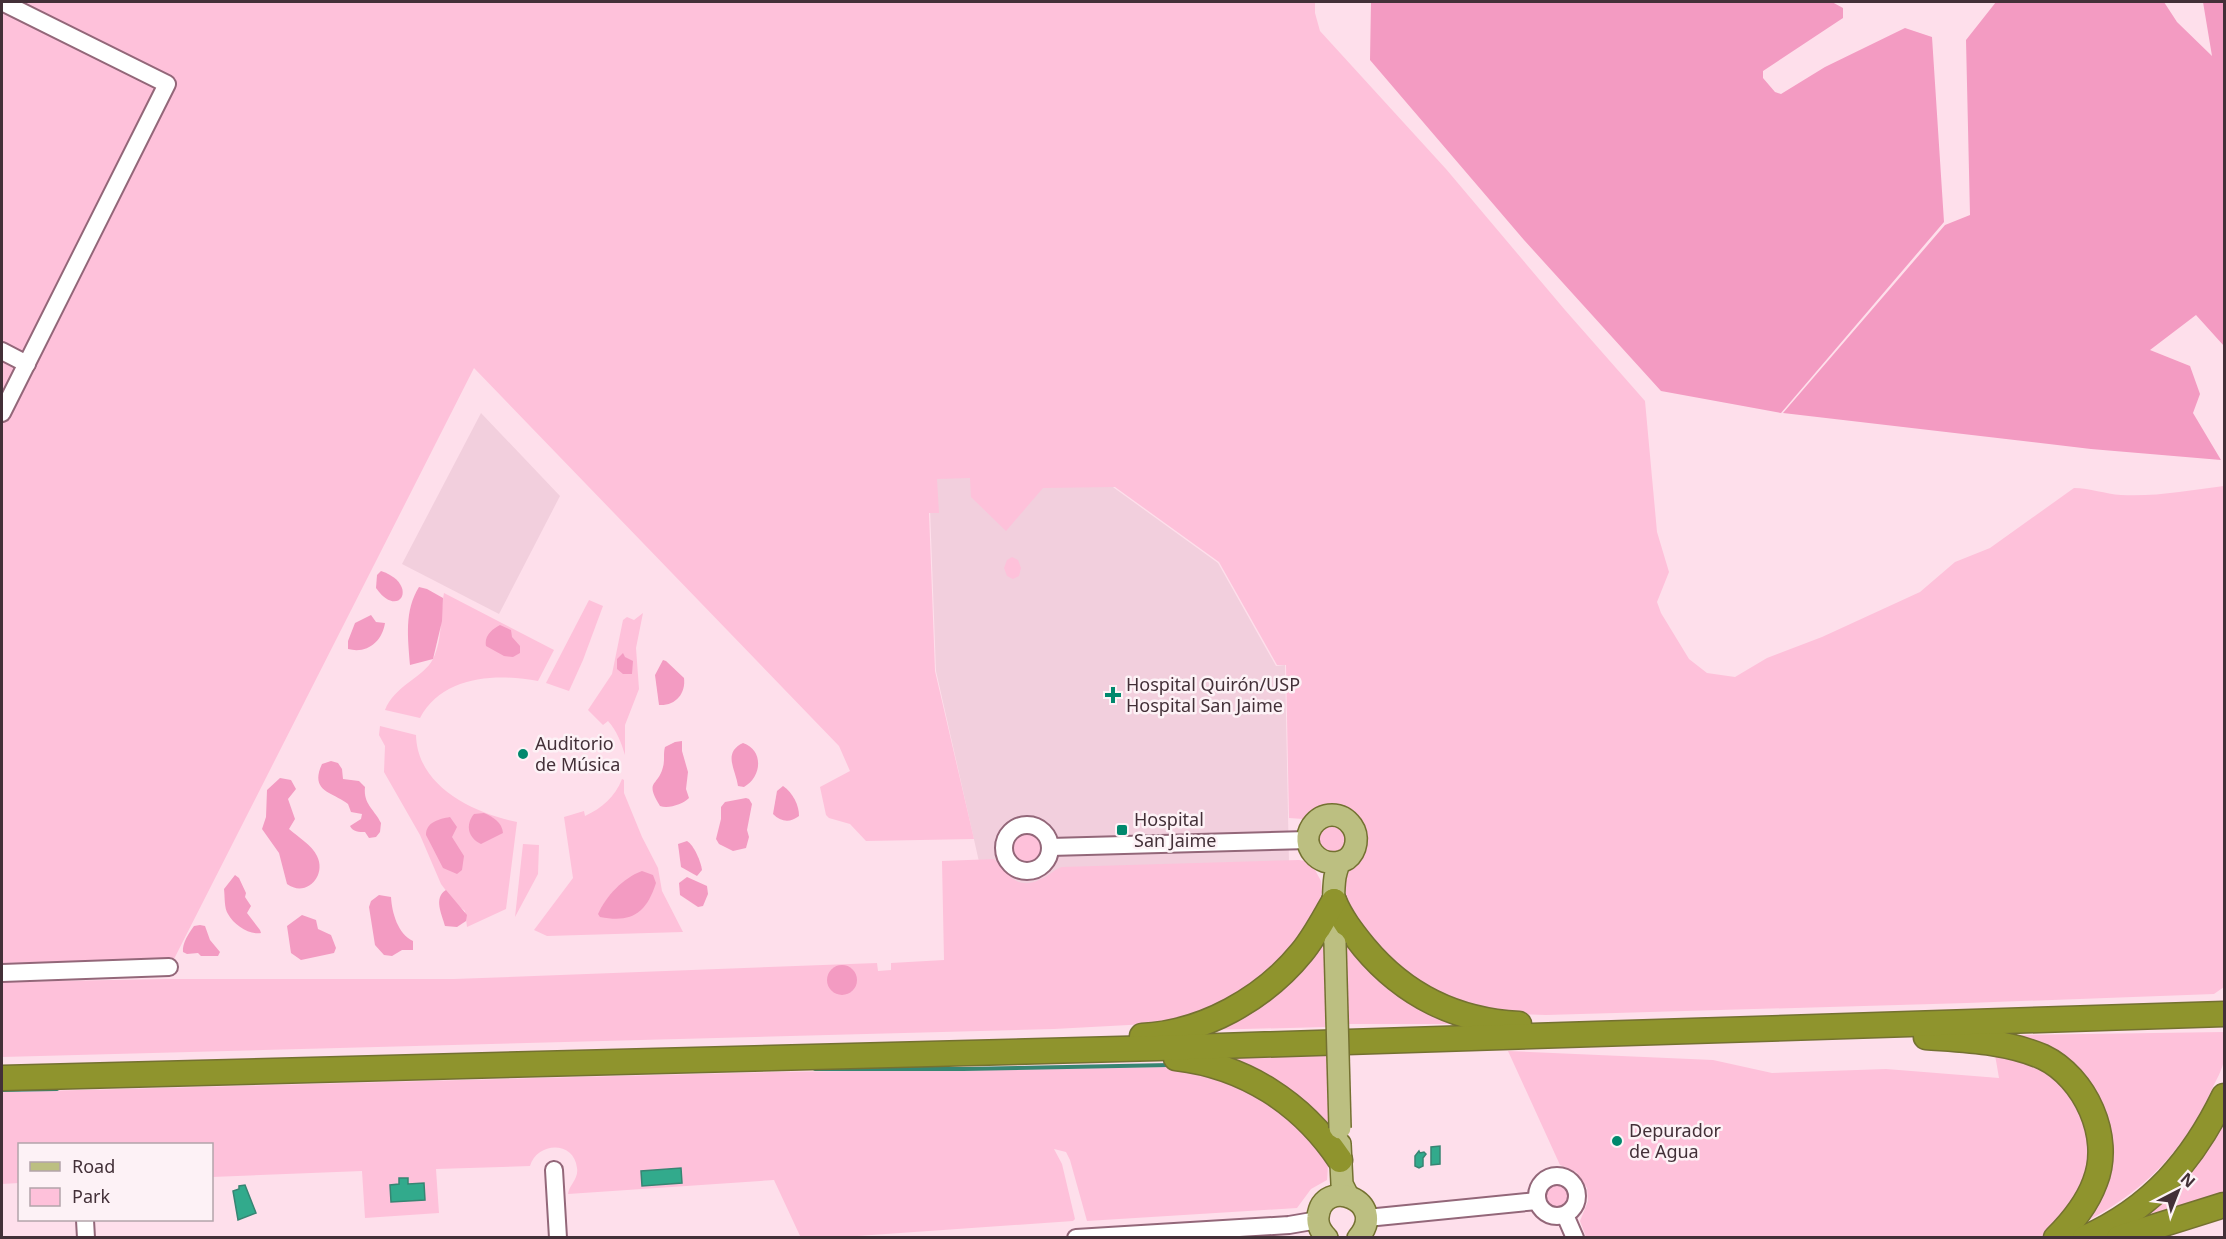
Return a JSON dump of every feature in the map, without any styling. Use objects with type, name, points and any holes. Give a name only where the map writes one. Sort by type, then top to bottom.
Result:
[{"type":"highway","points":[[1333,876],[1338,911],[1380,965],[1413,993],[1456,1012],[1485,1020],[1515,1024],[1643,1025],[1688,1030]]},
{"type":"highway","points":[[814,1056],[846,1051],[1155,1035],[1191,1027],[1223,1015],[1253,997],[1289,967],[1314,936],[1333,876]]},
{"type":"highway","points":[[2,1078],[1170,1047],[2224,1014]]},
{"type":"highway","points":[[1816,1027],[1850,1034],[1981,1041],[2027,1051],[2045,1058],[2060,1068],[2081,1092],[2089,1107],[2098,1130],[2100,1148],[2096,1180],[2084,1206],[2056,1238]]},
{"type":"highway","points":[[814,1056],[848,1058],[1167,1057],[1198,1061],[1227,1069],[1270,1089],[1294,1107],[1328,1141],[1341,1168]]},
{"type":"highway","points":[[2085,1238],[2141,1205],[2173,1176],[2206,1131],[2224,1096]]},
{"type":"highway","points":[[2119,1238],[2224,1205]]},
{"type":"main road","points":[[1333,876],[1352,854],[1356,841],[1353,827],[1343,818],[1329,815],[1316,821],[1308,840],[1312,853],[1333,876],[1341,1196]]},
{"type":"main road","points":[[1322,1229],[1322,1206],[1341,1196],[1361,1204],[1362,1228]]},
{"type":"street","points":[[2,2],[167,84],[2,412]]},
{"type":"street","points":[[2,351],[27,364]]},
{"type":"street","points":[[1050,847],[1308,840]]},
{"type":"street","points":[[2,973],[169,967]]},
{"type":"street","points":[[554,1170],[558,1238]]},
{"type":"street","points":[[1552,1177],[1565,1178],[1574,1186],[1577,1199],[1565,1215],[1553,1216],[1543,1211],[1538,1201],[1538,1188],[1546,1179],[1552,1177]]},
{"type":"street","points":[[1362,1228],[1538,1201]]},
{"type":"street","points":[[1565,1215],[1575,1238]]},
{"type":"street","points":[[85,1221],[86,1238]]},
{"type":"street","points":[[1076,1238],[1289,1225],[1322,1229]]},
{"type":"shaded area","points":[[1371,2],[1832,2],[1843,8],[1843,18],[1763,71],[1763,78],[1775,92],[1781,94],[1825,67],[1905,28],[1932,37],[1944,222],[1781,413],[1661,391],[1524,240],[1370,60]]},
{"type":"shaded area","points":[[1996,2],[2164,2],[2177,22],[2212,56],[2203,2],[2224,2],[2224,346],[2196,315],[2150,350],[2190,366],[2200,394],[2193,413],[2221,460],[2091,449],[1783,413],[1945,225],[1970,215],[1966,40]]},
{"type":"shaded area","name":"Hospital Quirón/USP Hospital San Jaime","points":[[1009,412],[1218,563],[1276,666],[1285,665],[1289,863],[998,946],[936,671],[928,454]]},
{"type":"shaded area","points":[[481,413],[560,496],[499,614],[402,564]]},
{"type":"shaded area","points":[[381,571],[393,577],[400,584],[403,591],[398,601],[384,597],[376,588],[377,575]]},
{"type":"shaded area","points":[[419,587],[443,598],[442,621],[433,659],[410,665],[409,615]]},
{"type":"shaded area","points":[[371,615],[376,622],[385,623],[381,636],[367,648],[348,649],[348,641],[355,623]]},
{"type":"shaded area","points":[[500,625],[511,630],[512,637],[520,646],[520,653],[513,657],[504,656],[486,646],[489,633]]},
{"type":"shaded area","points":[[623,653],[625,657],[633,661],[632,674],[623,674],[617,669],[617,659]]},
{"type":"shaded area","points":[[663,660],[684,678],[684,684],[678,698],[665,705],[659,705],[655,675]]},
{"type":"shaded area","points":[[682,741],[682,751],[688,772],[686,789],[689,798],[676,805],[660,806],[653,788],[663,767],[665,747]]},
{"type":"shaded area","points":[[743,743],[755,751],[758,764],[754,777],[744,787],[738,786],[732,762],[733,752]]},
{"type":"shaded area","points":[[331,761],[338,763],[342,769],[343,779],[359,781],[365,787],[366,798],[381,823],[380,832],[376,837],[369,838],[365,832],[353,829],[350,826],[361,819],[362,814],[351,812],[348,804],[321,786],[318,780],[322,764]]},
{"type":"shaded area","points":[[280,778],[291,780],[296,789],[288,799],[295,819],[289,829],[312,848],[319,864],[317,877],[307,887],[294,888],[287,884],[279,853],[262,829],[266,817],[267,790]]},
{"type":"shaded area","points":[[783,786],[797,804],[799,812],[799,816],[789,821],[779,819],[773,814],[777,791]]},
{"type":"shaded area","points":[[746,798],[752,804],[747,830],[749,837],[746,848],[733,851],[719,844],[716,839],[721,819],[721,807],[725,802]]},
{"type":"shaded area","points":[[484,813],[499,823],[503,833],[481,844],[471,835],[469,822],[474,814]]},
{"type":"shaded area","points":[[450,817],[457,827],[452,837],[464,856],[462,870],[457,874],[443,868],[426,835],[431,824]]},
{"type":"shaded area","points":[[687,841],[699,858],[702,870],[697,876],[681,867],[678,844]]},
{"type":"shaded area","points":[[642,871],[653,875],[656,883],[642,909],[636,914],[620,919],[600,917],[598,914],[601,907],[610,894],[628,878]]},
{"type":"shaded area","points":[[235,875],[239,878],[246,893],[245,897],[251,906],[247,913],[261,933],[242,928],[227,912],[224,889]]},
{"type":"shaded area","points":[[687,877],[707,886],[708,894],[703,906],[698,907],[680,895],[679,883]]},
{"type":"shaded area","points":[[446,890],[467,915],[466,921],[457,927],[445,926],[439,902],[442,893]]},
{"type":"shaded area","points":[[379,895],[391,897],[397,922],[403,933],[413,941],[413,950],[402,950],[392,956],[384,955],[375,945],[369,907],[371,901]]},
{"type":"shaded area","points":[[302,915],[316,920],[318,929],[331,935],[336,948],[334,953],[301,960],[291,953],[287,926]]},
{"type":"shaded area","points":[[194,926],[205,926],[210,940],[220,952],[218,956],[201,956],[198,953],[183,952],[190,932]]},
{"type":"shaded area","points":[[842,965],[853,969],[857,980],[853,991],[842,995],[831,991],[827,980],[831,969]]},
{"type":"shaded area","points":[[1440,1146],[1440,1164],[1431,1165],[1431,1147]]},
{"type":"shaded area","points":[[1419,1151],[1426,1154],[1423,1158],[1423,1166],[1419,1168],[1415,1166],[1415,1156]]},
{"type":"shaded area","points":[[681,1168],[682,1183],[642,1186],[641,1171]]},
{"type":"shaded area","points":[[399,1178],[408,1178],[408,1184],[424,1183],[425,1200],[391,1202],[390,1185],[399,1184]]},
{"type":"shaded area","points":[[245,1185],[256,1213],[238,1220],[233,1191]]},
{"type":"green space","points":[[2,2],[1315,2],[1315,13],[1320,31],[1446,169],[1645,401],[1657,532],[1669,572],[1657,602],[1661,613],[1689,659],[1707,673],[1735,677],[1767,658],[1822,637],[1920,592],[1955,562],[1990,548],[2074,488],[2115,494],[2147,495],[2224,486],[2224,987],[2214,994],[1546,1015],[1493,1013],[1449,998],[1404,974],[1356,925],[1346,899],[1346,873],[1359,861],[1367,844],[1364,825],[1359,817],[1352,810],[1333,804],[1315,808],[1303,819],[1289,818],[1286,665],[1277,665],[1219,562],[1115,487],[1043,488],[1006,531],[971,497],[970,478],[937,479],[939,513],[929,513],[935,671],[974,839],[866,841],[850,824],[826,815],[820,787],[850,771],[839,746],[474,368],[173,961],[2,963]]},
{"type":"green space","points":[[1012,557],[1018,560],[1021,568],[1019,576],[1013,579],[1007,576],[1004,568],[1007,560]]},
{"type":"green space","points":[[444,593],[554,650],[538,681],[488,678],[456,686],[442,693],[420,718],[385,710],[395,694],[423,671],[433,659],[440,635]]},
{"type":"green space","points":[[589,600],[603,606],[569,691],[546,683]]},
{"type":"green space","points":[[643,613],[636,648],[639,689],[625,725],[625,755],[608,721],[603,725],[588,710],[612,674],[623,620],[627,617],[634,620]]},
{"type":"green space","points":[[380,726],[416,735],[419,753],[426,769],[450,794],[483,812],[517,822],[506,909],[467,927],[465,911],[456,904],[441,884],[420,835],[384,772],[385,746],[379,735]]},
{"type":"green space","points":[[622,779],[624,780],[624,793],[658,868],[662,891],[683,932],[547,936],[534,930],[573,878],[564,817],[584,811],[585,816],[597,809],[612,797]]},
{"type":"green space","points":[[1336,824],[1348,836],[1342,853],[1324,853],[1316,838],[1323,826]]},
{"type":"green space","points":[[1027,831],[1039,836],[1044,848],[1039,860],[1027,865],[1015,860],[1010,848],[1015,836]]},
{"type":"green space","points":[[523,844],[539,845],[538,874],[515,917]]},
{"type":"green space","points":[[994,859],[1013,879],[1025,883],[1041,879],[1062,867],[1299,860],[1305,861],[1315,870],[1321,881],[1322,892],[1315,916],[1277,967],[1217,1008],[1166,1023],[1054,1029],[2,1057],[2,982],[167,979],[454,979],[877,963],[878,971],[891,970],[891,963],[944,960],[942,861]]},
{"type":"green space","points":[[1344,932],[1470,1024],[1347,1024]]},
{"type":"green space","points":[[1325,938],[1326,1027],[1205,1030]]},
{"type":"green space","points":[[2224,1032],[2225,1056],[2221,1071],[2189,1132],[2175,1151],[2142,1184],[2123,1199],[2081,1224],[2109,1168],[2110,1131],[2098,1100],[2050,1048],[2016,1035]]},
{"type":"green space","points":[[1994,1049],[2048,1069],[2076,1094],[2093,1145],[2083,1195],[2049,1234],[2042,1237],[1586,1237],[1580,1221],[1588,1201],[1587,1188],[1576,1172],[1560,1165],[1508,1051],[1713,1060],[1772,1073],[1886,1069],[1999,1078]]},
{"type":"green space","points":[[1329,1055],[1331,1128],[1217,1057]]},
{"type":"green space","points":[[1180,1067],[1195,1069],[1279,1104],[1332,1165],[1328,1166],[1327,1180],[1311,1189],[1297,1208],[1087,1221],[1070,1160],[1066,1152],[1054,1149],[1062,1164],[1075,1219],[1073,1221],[801,1238],[774,1180],[568,1194],[577,1175],[577,1168],[569,1152],[555,1147],[540,1152],[530,1166],[436,1169],[439,1213],[365,1218],[362,1171],[213,1177],[213,1143],[18,1143],[18,1183],[2,1184],[2,1092],[770,1072]]},
{"type":"green space","points":[[2224,1122],[2224,1197],[2141,1222],[2187,1176],[2216,1137]]},
{"type":"green space","points":[[1557,1182],[1567,1186],[1571,1196],[1567,1206],[1557,1210],[1547,1206],[1543,1196],[1547,1186]]},
{"type":"waterway","points":[[815,1069],[1170,1065]]},
{"type":"waterway","points":[[2,1090],[57,1089]]},
{"type":"place","name":"Hospital Quirón/USP Hospital San Jaime","points":[[1113,695]]},
{"type":"place","name":"Auditorio de Música","points":[[523,754]]},
{"type":"place","name":"Hospital San Jaime","points":[[1122,830]]},
{"type":"place","name":"Depurador de Agua","points":[[1617,1141]]}]
